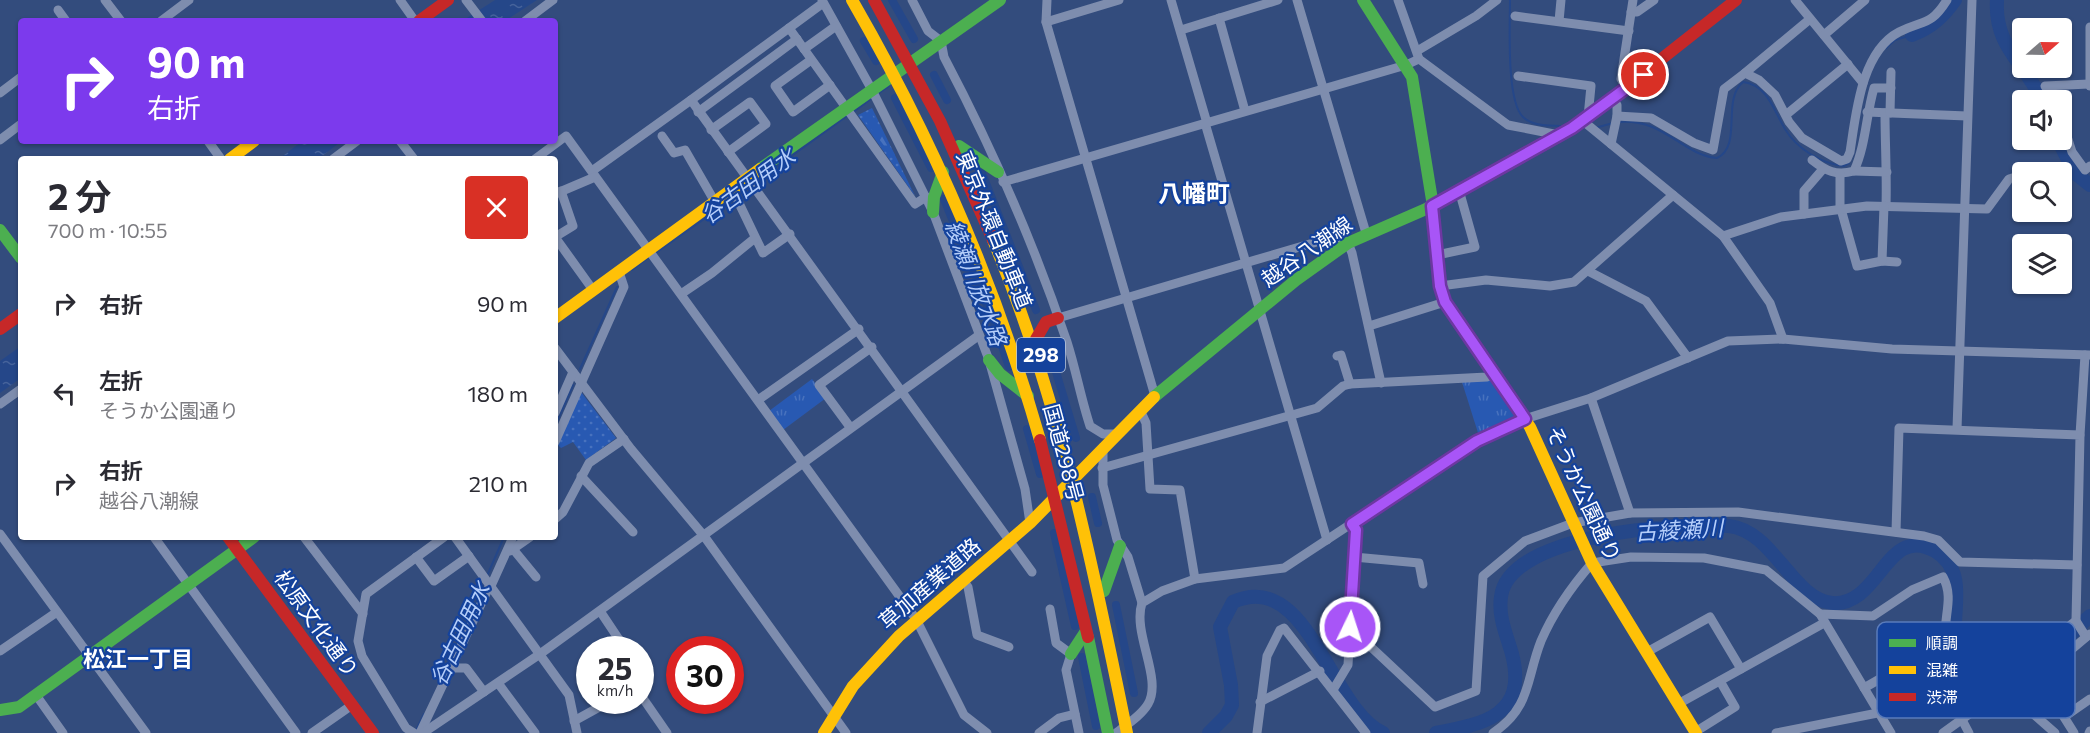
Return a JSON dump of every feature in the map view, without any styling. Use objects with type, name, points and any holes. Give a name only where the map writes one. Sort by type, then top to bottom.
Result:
[{"type":"main road","points":[[421,18],[448,0]]},
{"type":"main road","points":[[841,0],[861,15]]},
{"type":"main road","name":"国道298号","points":[[852,0],[894,74],[943,172],[995,297],[1028,397],[1056,498],[1108,733]]},
{"type":"main road","name":"東京外環自動車道","points":[[860,0],[941,152],[980,241],[1014,331],[1065,507],[1115,733]]},
{"type":"main road","name":"東京外環自動車道","points":[[874,0],[957,155],[995,244],[1028,333],[1083,526],[1131,729]]},
{"type":"main road","name":"国道298号","points":[[882,0],[959,146],[1006,257],[1036,339],[1077,475],[1104,591],[1131,729]]},
{"type":"main road","points":[[558,316],[846,106],[1000,0]]},
{"type":"main road","name":"そうか公園通り","points":[[1363,0],[1412,76],[1432,206],[1440,286],[1445,302],[1525,419],[1590,559],[1696,733]]},
{"type":"main road","name":"越谷八潮線","points":[[1077,475],[1155,396],[1259,310],[1348,243],[1366,233],[1432,206],[1586,119],[1627,89],[1736,0]]},
{"type":"main road","points":[[234,156],[250,144]]},
{"type":"main road","points":[[959,146],[1001,177]]},
{"type":"main road","points":[[933,212],[934,197],[943,172]]},
{"type":"main road","points":[[0,230],[18,254]]},
{"type":"main road","points":[[0,329],[18,316]]},
{"type":"main road","points":[[1036,339],[1046,322],[1058,318]]},
{"type":"main road","points":[[988,360],[1000,374],[1028,397]]},
{"type":"main road","name":"草加産業道路","points":[[824,733],[833,715],[863,674],[916,619],[1030,523],[1077,475]]},
{"type":"main road","name":"松原文化通り","points":[[230,540],[373,733]]},
{"type":"main road","points":[[0,710],[19,707],[250,540]]},
{"type":"main road","points":[[1104,591],[1120,546]]},
{"type":"main road","points":[[1071,654],[1086,631]]},
{"type":"street","points":[[105,0],[119,18]]},
{"type":"street","points":[[174,17],[189,0]]},
{"type":"street","points":[[400,0],[415,18]]},
{"type":"street","points":[[529,18],[554,0]]},
{"type":"street","points":[[912,0],[928,31],[941,41],[944,57],[969,103],[1001,177],[1058,318],[1090,426],[1103,434],[1116,434]]},
{"type":"street","points":[[1047,0],[1046,22],[1155,396]]},
{"type":"street","points":[[1046,22],[1119,0]]},
{"type":"street","points":[[1171,0],[1245,262],[1328,540]]},
{"type":"street","points":[[1181,30],[1278,0]]},
{"type":"street","points":[[1297,0],[1366,233]]},
{"type":"street","points":[[1398,0],[1418,55],[1508,125],[1559,135]]},
{"type":"street","points":[[1001,177],[1085,159],[1406,65],[1497,0]]},
{"type":"street","points":[[1559,21],[1561,0]]},
{"type":"street","points":[[1627,89],[1621,79],[1633,0]]},
{"type":"street","points":[[1631,12],[1637,12],[1654,0]]},
{"type":"street","points":[[1795,0],[1863,83]]},
{"type":"street","points":[[1824,35],[1865,0]]},
{"type":"street","points":[[1745,73],[1759,80],[1775,95],[1802,138],[1833,159],[1841,161],[1847,159],[1863,83],[1879,51],[1888,40],[1900,32],[1931,21],[1947,0]]},
{"type":"street","points":[[1957,429],[1972,0]]},
{"type":"street","points":[[558,235],[573,226],[558,192],[593,174],[823,2],[872,90],[933,212],[988,360],[1024,489],[1030,523]]},
{"type":"street","points":[[469,4],[480,18]]},
{"type":"street","points":[[58,10],[64,18]]},
{"type":"street","points":[[1515,16],[1629,31]]},
{"type":"street","points":[[1219,18],[1245,111]]},
{"type":"street","points":[[1616,121],[1651,118],[1694,143],[1713,150],[1724,89],[1810,19]]},
{"type":"street","points":[[804,49],[836,26]]},
{"type":"street","points":[[2048,90],[2045,86],[2089,85],[2090,27]]},
{"type":"street","points":[[789,28],[915,204],[926,197]]},
{"type":"street","points":[[698,112],[797,39]]},
{"type":"street","points":[[812,60],[775,86],[793,112],[830,85]]},
{"type":"street","points":[[1787,114],[1848,64]]},
{"type":"street","points":[[1882,261],[1891,72]]},
{"type":"street","points":[[1518,76],[1592,86],[1586,119],[1611,144],[1723,236],[1770,303],[1783,339]]},
{"type":"street","points":[[0,93],[18,79]]},
{"type":"street","points":[[1854,171],[1861,156],[1867,112],[1874,88],[1891,88]]},
{"type":"street","points":[[691,100],[859,329],[1032,572]]},
{"type":"street","points":[[1611,144],[1617,105],[1613,100]]},
{"type":"street","points":[[711,130],[750,102],[766,124],[728,152]]},
{"type":"street","points":[[1867,112],[1967,116]]},
{"type":"street","points":[[1,136],[18,126]]},
{"type":"street","points":[[558,142],[566,136],[774,421],[916,619],[964,715],[987,733]]},
{"type":"street","points":[[662,136],[674,153],[685,150],[715,202]]},
{"type":"street","points":[[337,156],[353,144]]},
{"type":"street","points":[[402,144],[412,156]]},
{"type":"street","points":[[539,156],[555,144]]},
{"type":"street","points":[[2071,150],[2088,170]]},
{"type":"street","points":[[1812,160],[1823,168],[1840,174],[1854,171],[1887,172]]},
{"type":"street","points":[[1804,214],[1804,191],[1823,168]]},
{"type":"street","points":[[1840,174],[1840,209],[1857,266],[1882,261],[1897,262]]},
{"type":"street","points":[[1723,236],[1782,217],[1840,209],[1885,206],[1987,209],[2012,178]]},
{"type":"street","points":[[1437,255],[1475,247],[1459,190]]},
{"type":"street","points":[[1440,286],[1486,280],[1550,286],[1574,282],[1673,195]]},
{"type":"street","points":[[738,201],[763,253],[790,234]]},
{"type":"street","points":[[1058,318],[1337,236],[1348,243],[1381,383]]},
{"type":"street","points":[[681,294],[712,273],[755,238]]},
{"type":"street","points":[[558,241],[593,290]]},
{"type":"street","points":[[1588,271],[1646,301],[1688,358]]},
{"type":"street","points":[[558,435],[624,287],[619,272]]},
{"type":"street","points":[[1369,326],[1445,302]]},
{"type":"street","points":[[758,400],[859,329]]},
{"type":"street","points":[[415,733],[484,693],[540,654],[978,336]]},
{"type":"street","points":[[1142,603],[1162,591],[1195,579],[1284,568],[1477,441],[1525,419],[1591,398],[1728,340],[1783,339],[1959,351],[2087,355],[2080,435],[2076,621],[2088,635],[2075,646]]},
{"type":"street","points":[[850,427],[819,385],[872,347]]},
{"type":"street","points":[[558,352],[624,439],[704,536],[846,733]]},
{"type":"street","points":[[1337,356],[1341,355],[1350,384]]},
{"type":"street","points":[[558,406],[573,372]]},
{"type":"street","points":[[1102,468],[1291,417],[1317,408],[1343,386],[1350,384],[1477,378],[1493,373]]},
{"type":"street","points":[[0,404],[18,390]]},
{"type":"street","points":[[1591,398],[1630,513]]},
{"type":"street","points":[[1140,410],[1146,423],[1150,489],[1180,490],[1195,579]]},
{"type":"street","points":[[1896,532],[1899,428],[2080,435]]},
{"type":"street","points":[[558,516],[563,512],[589,463],[624,439]]},
{"type":"street","points":[[1103,447],[1103,485],[1120,546],[1130,563],[1142,603],[1139,621],[1152,693],[1131,729],[1115,733]]},
{"type":"street","points":[[581,476],[633,532]]},
{"type":"street","points":[[1350,633],[1356,633],[1435,707],[1476,691],[1484,576],[1524,541],[1630,513],[1738,512],[1896,532],[1938,540],[1960,562],[2077,565]]},
{"type":"street","points":[[1334,688],[1348,666],[1356,530],[1352,524]]},
{"type":"street","points":[[0,534],[90,656],[142,732]]},
{"type":"street","points":[[156,540],[296,733]]},
{"type":"street","points":[[306,540],[363,614]]},
{"type":"street","points":[[415,733],[362,656],[358,641],[366,594],[440,540]]},
{"type":"street","points":[[457,540],[569,695],[577,733]]},
{"type":"street","points":[[415,733],[451,668],[512,540]]},
{"type":"street","points":[[504,555],[526,540]]},
{"type":"street","points":[[513,549],[536,577]]},
{"type":"street","points":[[416,557],[434,581],[469,556]]},
{"type":"street","points":[[1354,557],[1419,562],[1423,584]]},
{"type":"street","points":[[1492,733],[1517,712],[1528,690],[1541,641],[1590,559],[1630,557],[1704,558],[1754,566],[1766,570],[1822,618],[1877,711],[1801,730],[1776,733]]},
{"type":"street","points":[[1678,704],[1741,669],[1822,618],[1873,616],[1912,590],[1943,577],[1948,586],[1947,622]]},
{"type":"street","points":[[963,580],[968,587],[977,635],[1009,647]]},
{"type":"street","points":[[1050,609],[1056,643],[1071,654],[1066,670],[1079,733]]},
{"type":"street","points":[[600,611],[617,636]]},
{"type":"street","points":[[0,651],[57,612]]},
{"type":"street","points":[[1647,652],[1710,616],[1741,669]]},
{"type":"street","points":[[1257,733],[1267,656],[1280,630],[1284,628],[1334,688],[1366,733]]},
{"type":"street","points":[[451,668],[466,668],[484,693]]},
{"type":"street","points":[[1260,702],[1320,671]]},
{"type":"street","points":[[1696,733],[1735,707],[1720,681]]},
{"type":"street","points":[[1864,688],[1877,681]]},
{"type":"street","points":[[498,683],[535,733]]},
{"type":"street","points":[[36,695],[63,733]]},
{"type":"street","points":[[2075,709],[2090,699]]},
{"type":"street","points":[[312,733],[352,705]]},
{"type":"street","points":[[574,721],[587,714]]},
{"type":"street","points":[[653,714],[666,733]]},
{"type":"street","points":[[1039,733],[1059,718],[1075,714]]},
{"type":"street","points":[[1881,718],[1891,733]]},
{"type":"street","points":[[1943,733],[1965,718]]},
{"type":"street","points":[[2040,718],[2055,733]]},
{"type":"street","points":[[2065,718],[2074,733]]},
{"type":"street","points":[[1962,720],[1969,733]]},
{"type":"green space","points":[[872,108],[915,196],[858,115]]},
{"type":"green space","points":[[871,113],[895,155],[892,156],[866,122],[864,118]]},
{"type":"green space","points":[[812,379],[826,398],[783,430],[769,411]]},
{"type":"green space","points":[[1492,379],[1515,413],[1514,419],[1479,436],[1462,382]]},
{"type":"green space","points":[[581,392],[616,438],[586,460],[573,442],[561,448],[558,445]]},
{"type":"water","points":[[495,0],[537,0],[510,18],[467,18]]},
{"type":"water","points":[[298,144],[338,144],[322,156],[283,156]]},
{"type":"water","points":[[18,348],[18,380],[0,393],[0,361]]},
{"type":"waterway","name":"綾瀬川放水路","points":[[892,0],[914,39]]},
{"type":"waterway","name":"古綾瀬川","points":[[1510,0],[1511,79],[1518,108],[1527,120],[1542,125],[1563,126]]},
{"type":"waterway","name":"古綾瀬川","points":[[1912,35],[1936,21],[1955,0]]},
{"type":"waterway","name":"古綾瀬川","points":[[1997,0],[1997,16],[2005,43],[2037,90]]},
{"type":"waterway","name":"古綾瀬川","points":[[1886,48],[1895,40],[1912,35]]},
{"type":"waterway","name":"綾瀬川放水路","points":[[864,41],[876,61]]},
{"type":"waterway","name":"綾瀬川放水路","points":[[934,75],[947,100]]},
{"type":"waterway","name":"古綾瀬川","points":[[1619,122],[1635,122],[1648,126],[1661,131],[1693,151],[1717,158],[1725,152],[1729,144],[1733,100],[1743,82],[1752,84],[1764,93],[1785,129],[1803,149],[1819,159],[1836,165],[1844,166],[1849,163]]},
{"type":"waterway","name":"谷古田用水","points":[[879,93],[889,86]]},
{"type":"waterway","name":"綾瀬川放水路","points":[[895,98],[931,168]]},
{"type":"waterway","name":"谷古田用水","points":[[852,113],[871,99]]},
{"type":"waterway","name":"谷古田用水","points":[[754,183],[847,116]]},
{"type":"waterway","name":"古綾瀬川","points":[[1595,128],[1613,123]]},
{"type":"waterway","name":"古綾瀬川","points":[[2063,150],[2075,173],[2090,185]]},
{"type":"waterway","name":"綾瀬川放水路","points":[[982,173],[1036,310]]},
{"type":"waterway","name":"谷古田用水","points":[[654,254],[750,187]]},
{"type":"waterway","name":"綾瀬川放水路","points":[[944,199],[996,328],[1009,367]]},
{"type":"waterway","name":"谷古田用水","points":[[632,270],[649,257]]},
{"type":"waterway","name":"谷古田用水","points":[[580,369],[617,287]]},
{"type":"waterway","name":"綾瀬川放水路","points":[[1049,349],[1076,438]]},
{"type":"waterway","name":"谷古田用水","points":[[558,419],[573,385]]},
{"type":"waterway","name":"綾瀬川放水路","points":[[1027,429],[1040,474]]},
{"type":"waterway","name":"綾瀬川放水路","points":[[1092,497],[1098,523]]},
{"type":"waterway","name":"古綾瀬川","points":[[1436,733],[1470,726],[1485,720],[1498,713],[1507,704],[1513,691],[1515,675],[1500,604],[1511,576],[1533,559],[1563,546],[1599,536],[1674,527],[1729,526],[1745,531],[1758,540],[1805,590],[1818,599],[1832,603],[1848,601],[1861,593],[1894,556],[1905,548],[1918,545],[1935,551],[1951,568],[1956,589],[1955,622]]},
{"type":"waterway","name":"綾瀬川放水路","points":[[1054,533],[1075,626]]},
{"type":"waterway","name":"谷古田用水","points":[[487,576],[503,540]]},
{"type":"waterway","name":"谷古田用水","points":[[458,641],[484,584]]},
{"type":"waterway","name":"古綾瀬川","points":[[1209,733],[1226,716],[1232,705],[1231,685],[1220,627],[1233,602],[1259,597],[1281,605],[1300,622],[1348,698],[1364,719],[1383,733]]},
{"type":"waterway","name":"綾瀬川放水路","points":[[1116,605],[1134,693]]},
{"type":"waterway","name":"古綾瀬川","points":[[2075,630],[2090,616]]},
{"type":"waterway","name":"綾瀬川放水路","points":[[1082,657],[1096,726]]},
{"type":"waterway","name":"谷古田用水","points":[[416,730],[424,714]]},
{"type":"traffic: fast","points":[[760,169],[1000,0]]},
{"type":"traffic: fast","points":[[1363,0],[1412,77],[1433,206],[1440,286],[1445,302],[1509,396]]},
{"type":"traffic: fast","points":[[1154,397],[1296,280],[1348,243],[1426,209],[1561,133]]},
{"type":"traffic: fast","points":[[959,146],[998,172]]},
{"type":"traffic: fast","points":[[933,212],[934,197],[943,172]]},
{"type":"traffic: fast","points":[[0,230],[18,254]]},
{"type":"traffic: fast","points":[[989,360],[1000,374],[1028,396]]},
{"type":"traffic: fast","points":[[0,710],[19,707],[250,540]]},
{"type":"traffic: fast","points":[[1104,591],[1120,546]]},
{"type":"traffic: fast","points":[[1071,654],[1086,631]]},
{"type":"traffic: fast","points":[[1088,637],[1108,733]]},
{"type":"traffic: slow","points":[[852,0],[909,106],[960,214],[983,270],[1023,382],[1040,440]]},
{"type":"traffic: slow","points":[[234,156],[250,144]]},
{"type":"traffic: slow","points":[[558,316],[760,169]]},
{"type":"traffic: slow","points":[[993,240],[1037,360],[1072,483],[1127,733]]},
{"type":"traffic: slow","points":[[1509,396],[1530,427],[1592,563],[1696,733]]},
{"type":"traffic: slow","points":[[824,733],[853,686],[899,636],[1030,523],[1154,397]]},
{"type":"traffic: jam","points":[[423,18],[448,0]]},
{"type":"traffic: jam","points":[[874,0],[940,121],[993,240]]},
{"type":"traffic: jam","points":[[1561,133],[1583,121],[1736,0]]},
{"type":"traffic: jam","points":[[0,329],[18,316]]},
{"type":"traffic: jam","points":[[1036,339],[1046,322],[1058,318]]},
{"type":"traffic: jam","points":[[1040,440],[1088,637]]},
{"type":"traffic: jam","points":[[230,540],[373,733]]},
{"type":"district","name":"八幡町","points":[[1194,194]]},
{"type":"district","name":"松江一丁目","points":[[138,659]]},
{"type":"route","points":[[1350,627],[1356,530],[1352,524],[1477,441],[1525,419],[1445,302],[1440,286],[1432,206],[1572,128],[1601,109],[1644,75]]}]
